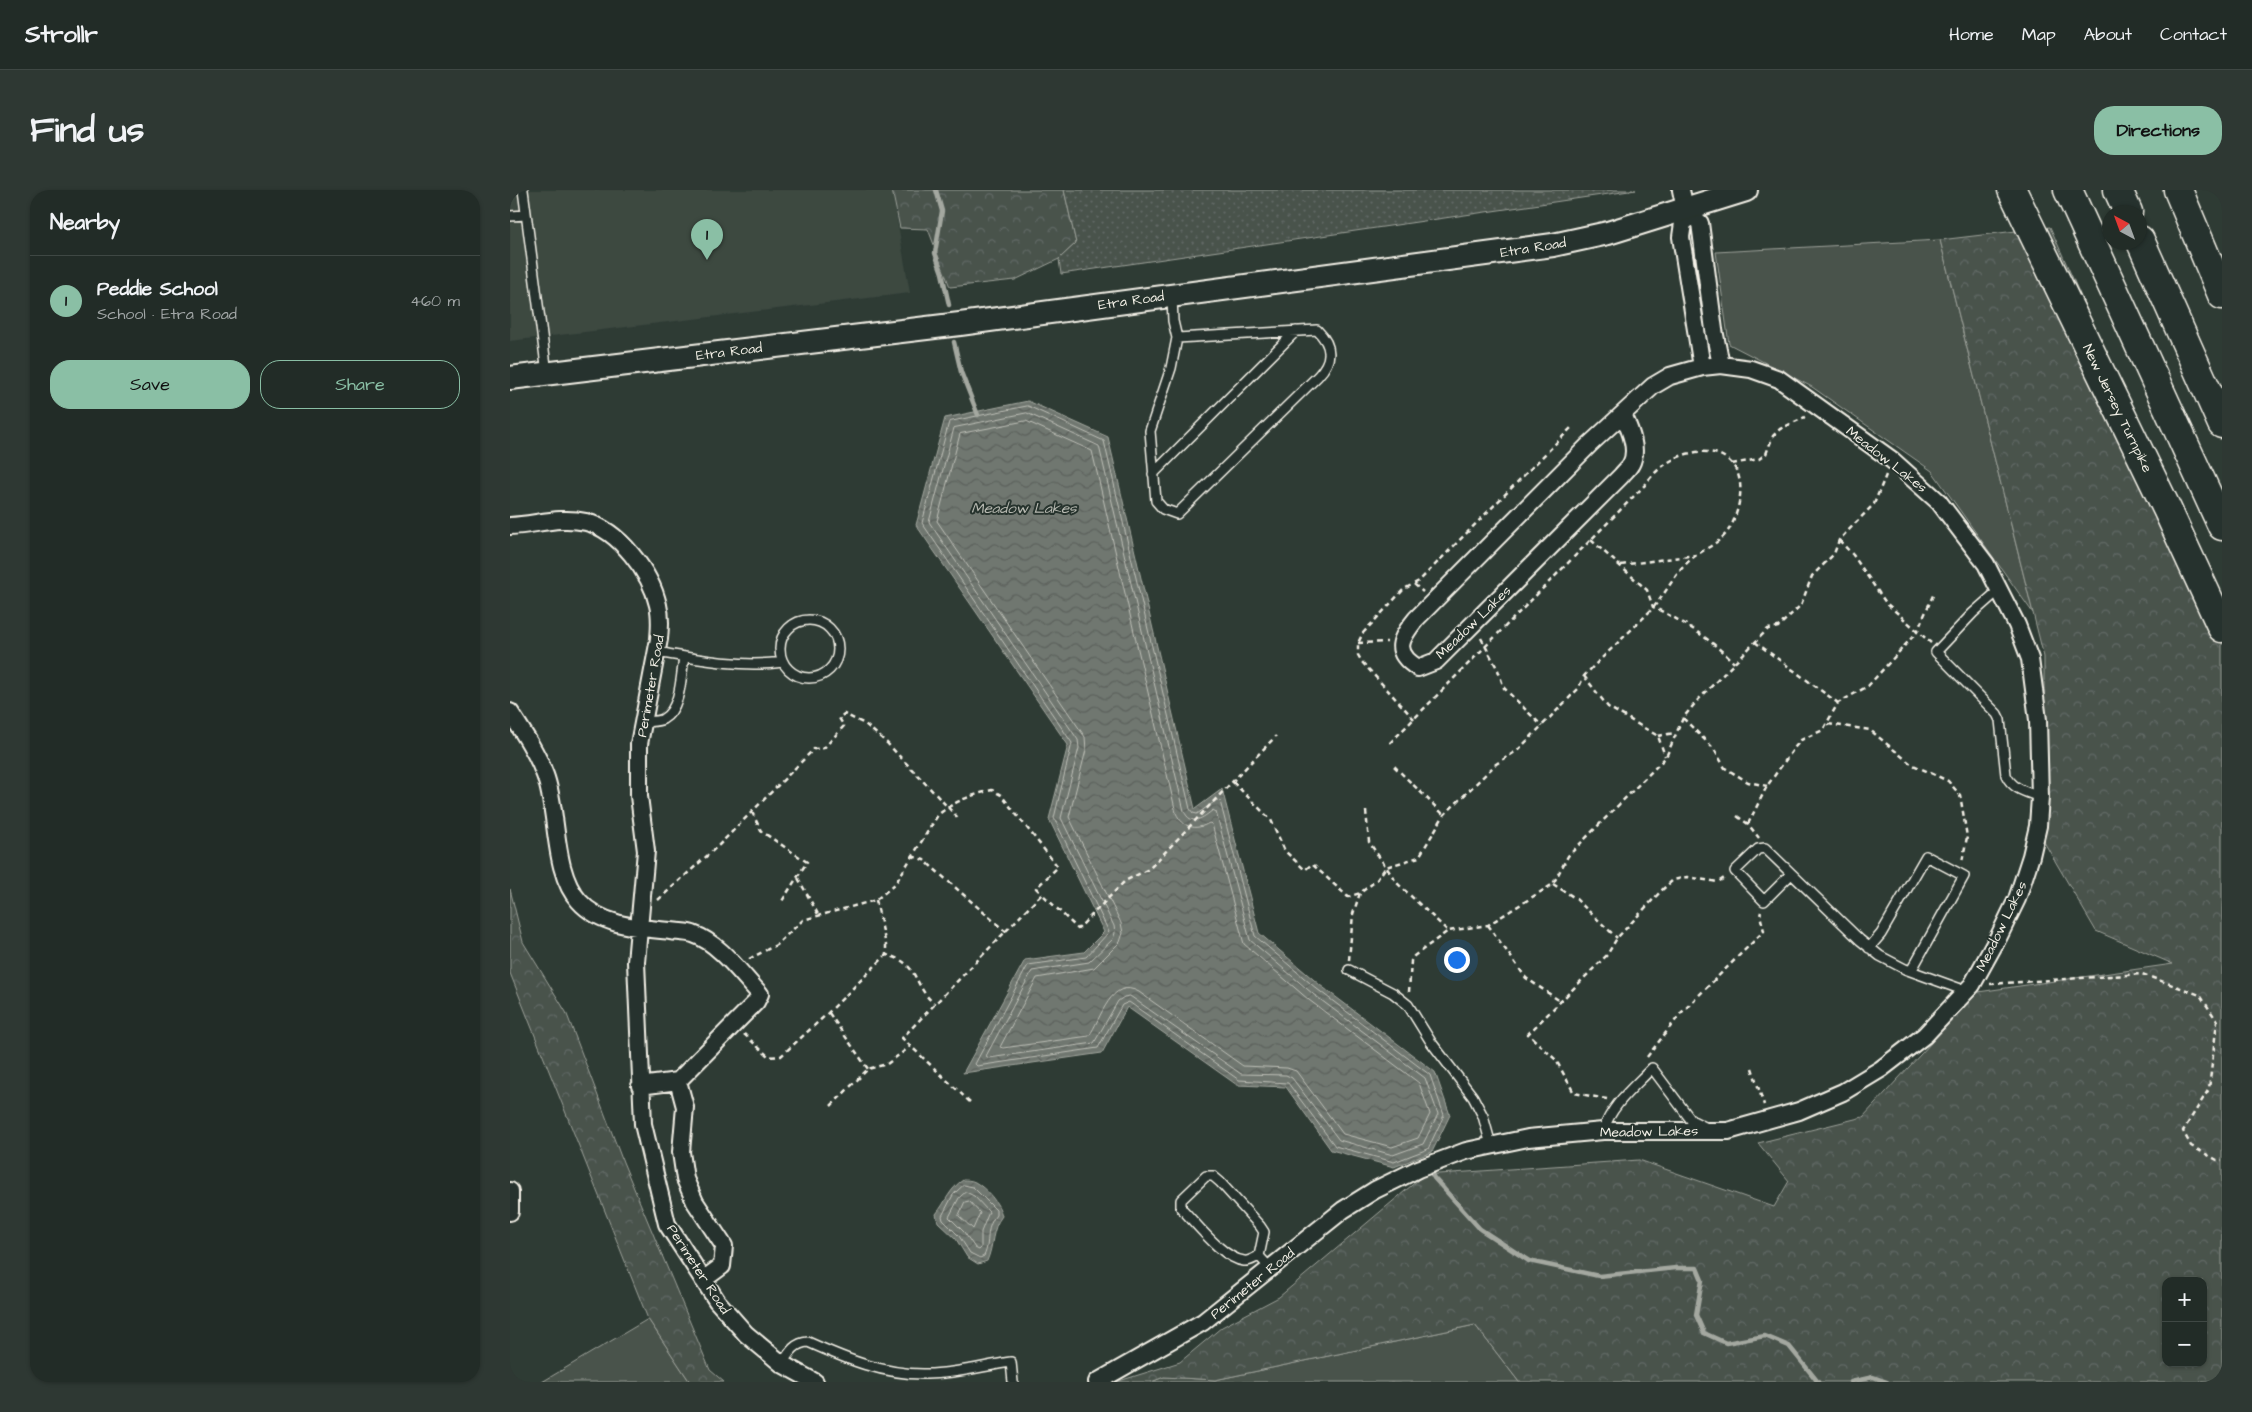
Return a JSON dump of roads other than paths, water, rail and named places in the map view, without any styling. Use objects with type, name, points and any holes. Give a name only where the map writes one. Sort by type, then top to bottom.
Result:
[{"type":"highway","name":"New Jersey Turnpike","points":[[2012,190],[2167,509],[2222,628]]},
{"type":"highway","points":[[2068,190],[2222,526]]},
{"type":"highway","points":[[2118,190],[2125,205]]},
{"type":"highway","points":[[2178,190],[2222,295]]},
{"type":"highway","points":[[2144,250],[2222,424]]},
{"type":"main road","name":"Etra Road","points":[[510,378],[960,324],[1171,294],[1553,245],[1608,233],[1683,199],[1746,190]]},
{"type":"street","points":[[1683,199],[1700,223],[1714,330],[1721,365]]},
{"type":"street","points":[[1683,199],[1681,237],[1702,366]]},
{"type":"street","name":"Meadow Lakes","points":[[1401,1176],[1436,1162],[1491,1145],[1528,1138],[1603,1131],[1728,1131],[1799,1111],[1843,1092],[1881,1069],[1925,1035],[1969,988],[1999,936],[2017,899],[2032,856],[2038,826],[2040,797],[2038,720],[2030,660],[2016,625],[1986,564],[1939,502],[1892,460],[1779,379],[1751,369],[1721,365],[1702,366],[1670,376],[1654,386],[1623,414],[1590,444],[1416,619],[1401,641],[1401,651],[1406,660],[1418,668],[1436,661],[1632,464],[1632,435],[1623,414]]},
{"type":"street","name":"Perimeter Road","points":[[510,526],[528,525],[547,520],[569,520],[587,523],[604,529],[619,541],[636,559],[658,604],[660,625],[639,744],[639,796],[646,852],[636,962],[643,1124],[667,1224],[703,1280],[717,1301],[746,1334],[782,1364],[815,1382]]},
{"type":"street","points":[[510,712],[531,745],[545,775],[554,810],[560,854],[571,891],[590,911],[616,923],[693,934],[709,943],[760,994],[756,1002],[678,1081],[640,1086]]},
{"type":"street","points":[[678,1081],[685,1107],[681,1152],[685,1179],[695,1202],[724,1246],[722,1266],[703,1280]]},
{"type":"street","name":"Perimeter Road","points":[[1097,1382],[1203,1322],[1343,1210],[1401,1176]]},
{"type":"street","points":[[510,1191],[510,1212]]},
{"type":"lane","points":[[523,190],[547,373]]},
{"type":"lane","points":[[510,216],[526,215]]},
{"type":"lane","points":[[1171,294],[1173,321],[1177,338],[1171,368],[1150,431],[1156,501],[1163,509],[1177,514],[1318,376],[1326,367],[1329,356],[1327,340],[1317,330],[1177,338]]},
{"type":"lane","points":[[1153,474],[1296,332]]},
{"type":"lane","points":[[1999,590],[1973,613],[1936,652],[1997,714],[2000,720],[2006,776],[2009,782],[2017,788],[2040,797]]},
{"type":"lane","points":[[811,620],[821,622],[835,636],[838,644],[835,662],[822,675],[813,678],[795,675],[783,662],[780,652],[781,642],[785,633],[796,623],[811,620]]},
{"type":"lane","points":[[656,652],[760,665],[783,662]]},
{"type":"lane","points":[[643,722],[662,720],[672,711],[677,696],[684,657]]},
{"type":"lane","points":[[1791,874],[1764,901],[1735,871],[1758,850],[1764,848],[1870,948],[1912,971],[1969,988]]},
{"type":"lane","points":[[1870,948],[1881,934],[1926,856],[1964,876],[1912,971]]},
{"type":"lane","points":[[1349,970],[1393,993],[1408,1005],[1431,1042],[1473,1096],[1483,1116],[1491,1145]]},
{"type":"lane","points":[[1603,1131],[1608,1116],[1614,1107],[1652,1068],[1691,1120],[1711,1130]]},
{"type":"lane","points":[[1206,1176],[1213,1176],[1264,1232],[1259,1256],[1246,1262],[1237,1259],[1220,1248],[1181,1208],[1181,1200],[1206,1176]]},
{"type":"lane","points":[[1259,1256],[1270,1269]]},
{"type":"lane","points":[[782,1364],[792,1349],[800,1343],[808,1342],[859,1364],[888,1371],[925,1374],[944,1373],[1011,1362],[1013,1382]]},
{"type":"water","name":"Meadow Lakes","points":[[1028,401],[1108,437],[1195,809],[1222,789],[1259,933],[1320,985],[1435,1072],[1450,1115],[1432,1152],[1394,1167],[1331,1150],[1286,1087],[1237,1085],[1127,1007],[1102,1053],[963,1073],[1025,960],[1084,952],[1104,932],[1049,819],[1068,745],[916,525],[945,418]]},
{"type":"water","points":[[963,1180],[973,1181],[984,1188],[1001,1211],[1002,1216],[994,1232],[987,1261],[978,1264],[967,1257],[956,1239],[938,1222],[936,1214],[951,1192]]},
{"type":"waterway","points":[[936,190],[942,211],[935,253],[942,273],[949,305]]},
{"type":"waterway","points":[[954,342],[961,372],[978,415]]},
{"type":"waterway","points":[[1429,1169],[1434,1178],[1480,1229],[1529,1261],[1599,1276],[1676,1268],[1697,1268],[1702,1280],[1696,1315],[1704,1333],[1726,1343],[1765,1336],[1789,1346],[1818,1382]]},
{"type":"waterway","points":[[1851,1382],[1873,1377],[1887,1382]]},
{"type":"place","name":"Peddie School","points":[[707,260]]}]
